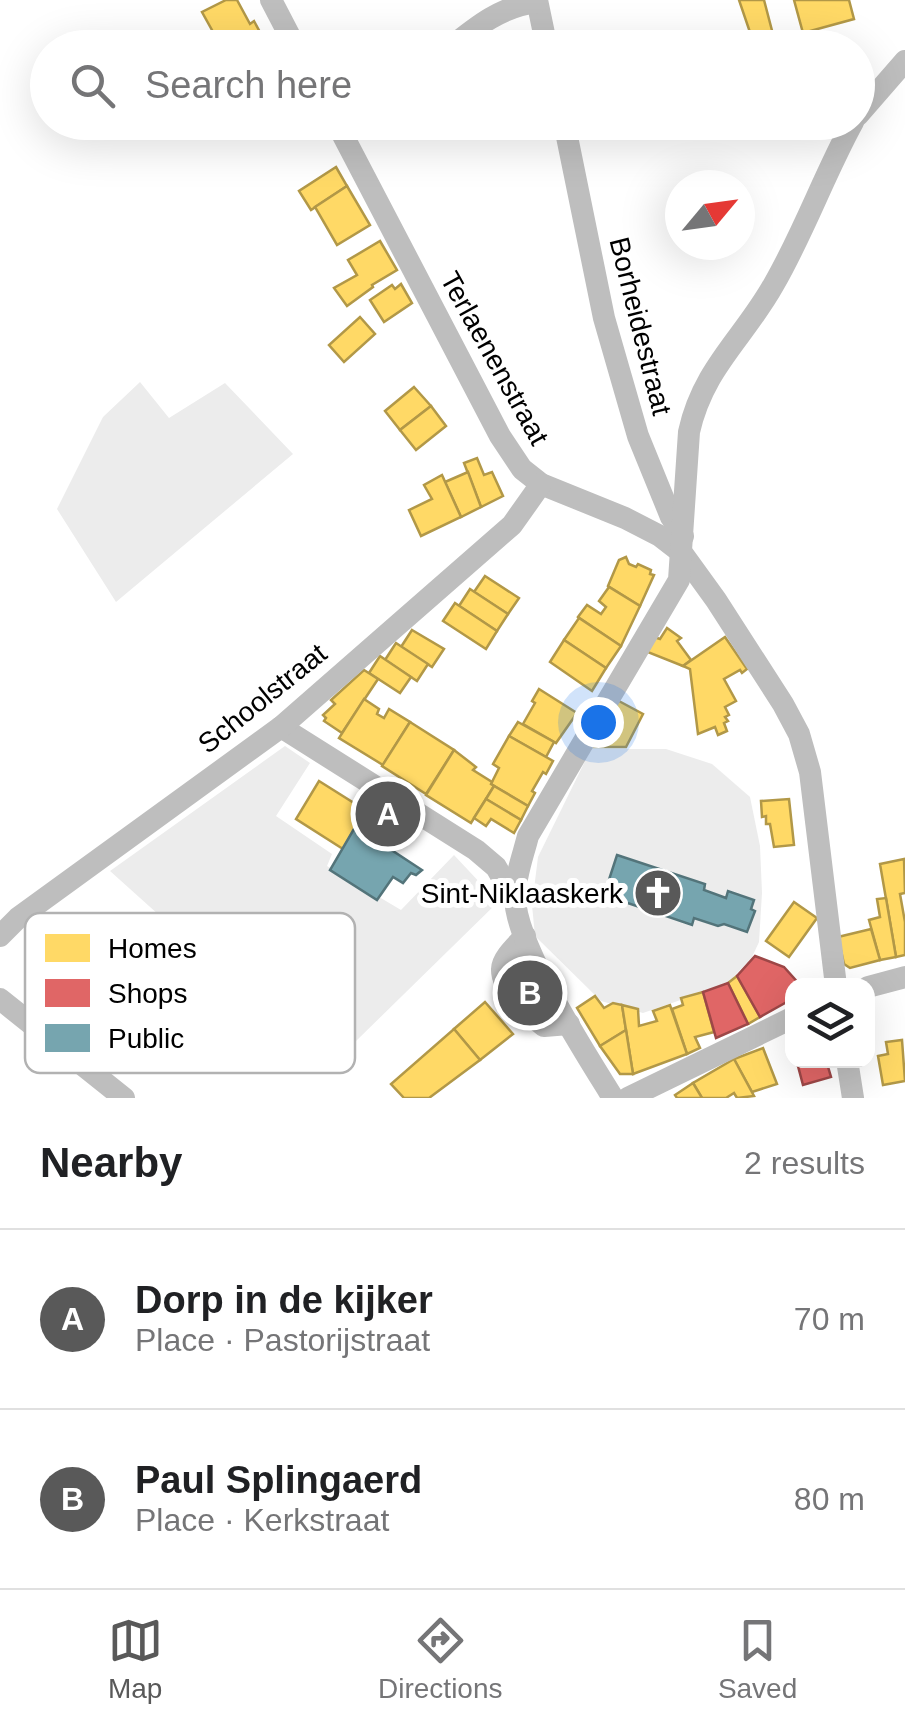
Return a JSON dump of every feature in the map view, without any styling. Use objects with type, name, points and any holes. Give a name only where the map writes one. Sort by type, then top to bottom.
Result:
[{"type":"street","points":[[271,0],[287,30]]},
{"type":"street","points":[[473,30],[515,4],[537,1],[543,30]]},
{"type":"street","points":[[875,95],[905,61]]},
{"type":"street","name":"Terlaenenstraat","points":[[350,140],[500,436],[522,469],[541,484],[682,544],[783,704],[799,734],[810,772],[835,978]]},
{"type":"street","name":"Borheidestraat","points":[[568,140],[604,318],[638,436],[682,544]]},
{"type":"street","points":[[515,900],[528,836],[679,580],[690,432],[706,382],[774,286],[844,140]]},
{"type":"street","name":"Schoolstraat","points":[[0,936],[18,918],[281,728],[512,525],[541,484]]},
{"type":"street","points":[[281,728],[476,850],[496,868],[515,900],[524,936],[538,966],[613,1098]]},
{"type":"street","points":[[476,850],[499,849],[528,836]]},
{"type":"street","points":[[524,936],[506,958],[502,968],[505,983],[530,1016],[544,1026],[570,1024]]},
{"type":"street","points":[[875,985],[905,977]]},
{"type":"street","points":[[0,1000],[25,1020]]},
{"type":"street","points":[[628,1098],[785,1021]]},
{"type":"street","points":[[848,1068],[853,1098]]},
{"type":"street","points":[[92,1073],[124,1098]]},
{"type":"shaded area","points":[[140,382],[169,418],[225,383],[293,454],[116,602],[57,509],[103,417]]},
{"type":"shaded area","points":[[285,746],[310,763],[276,816],[332,854],[327,866],[401,910],[454,855],[498,902],[355,1042],[355,913],[157,913],[110,871]]},
{"type":"shaded area","points":[[591,749],[666,749],[712,764],[750,797],[760,846],[759,942],[752,957],[727,984],[643,1013],[601,1001],[535,936],[532,905],[538,857]]},
{"type":"building: Homes","points":[[226,0],[237,0],[250,24],[254,21],[259,30],[212,30],[202,12]]},
{"type":"building: Homes","points":[[739,0],[764,0],[772,30],[749,30]]},
{"type":"building: Homes","points":[[794,0],[849,0],[854,19],[802,30]]},
{"type":"building: Homes","points":[[336,167],[347,186],[311,210],[299,191]]},
{"type":"building: Homes","points":[[347,186],[370,225],[337,245],[315,207]]},
{"type":"building: Homes","points":[[380,241],[397,270],[347,306],[334,288],[357,275],[348,260]]},
{"type":"building: Homes","points":[[401,284],[412,303],[384,322],[370,300],[392,285],[395,289]]},
{"type":"building: Homes","points":[[360,317],[375,334],[344,362],[329,345]]},
{"type":"building: Homes","points":[[414,387],[431,406],[400,430],[385,411]]},
{"type":"building: Homes","points":[[431,406],[446,426],[416,450],[400,430]]},
{"type":"building: Homes","points":[[477,458],[484,475],[492,472],[503,496],[481,507],[464,463]]},
{"type":"building: Homes","points":[[468,472],[481,507],[461,517],[445,482]]},
{"type":"building: Homes","points":[[442,475],[461,517],[421,536],[409,510],[432,499],[424,485]]},
{"type":"building: Homes","points":[[626,557],[629,564],[638,564],[654,575],[640,606],[608,586],[619,560]]},
{"type":"building: Homes","points":[[485,576],[519,598],[508,614],[474,592]]},
{"type":"building: Homes","points":[[609,587],[640,606],[621,646],[578,617],[587,605],[601,614],[606,607],[599,601]]},
{"type":"building: Homes","points":[[470,589],[508,614],[497,631],[459,606]]},
{"type":"building: Homes","points":[[455,603],[497,631],[486,649],[443,621]]},
{"type":"building: Homes","points":[[579,618],[621,646],[606,668],[564,640]]},
{"type":"building: Homes","points":[[667,628],[681,638],[677,641],[691,660],[683,666],[645,651],[654,637],[660,639]]},
{"type":"building: Homes","points":[[412,630],[444,649],[432,667],[401,647]]},
{"type":"building: Homes","points":[[725,637],[747,669],[724,679],[736,701],[725,707],[729,715],[724,723],[727,731],[718,735],[715,727],[698,734],[690,669],[683,666]]},
{"type":"building: Homes","points":[[564,640],[606,668],[592,691],[550,662]]},
{"type":"building: Homes","points":[[396,643],[428,664],[417,681],[385,660]]},
{"type":"building: Homes","points":[[380,656],[411,677],[400,693],[369,673]]},
{"type":"building: Homes","points":[[364,670],[378,679],[342,733],[324,721],[323,715],[335,704],[331,700]]},
{"type":"building: Homes","points":[[539,689],[577,713],[556,743],[523,724]]},
{"type":"building: Homes","points":[[364,699],[379,709],[377,714],[384,718],[389,709],[410,722],[383,765],[339,738]]},
{"type":"building: Homes","points":[[617,700],[643,714],[626,747],[593,747]]},
{"type":"building: Homes","points":[[410,722],[454,750],[426,794],[382,766]]},
{"type":"building: Homes","points":[[518,722],[554,742],[546,757],[509,736]]},
{"type":"building: Homes","points":[[509,736],[553,761],[532,791],[535,793],[528,806],[491,784],[499,768],[493,764]]},
{"type":"building: Homes","points":[[454,750],[494,786],[471,823],[426,795]]},
{"type":"building: Homes","points":[[319,781],[365,810],[343,849],[296,819]]},
{"type":"building: Homes","points":[[494,786],[528,806],[521,820],[486,799]]},
{"type":"building: Homes","points":[[486,799],[521,820],[514,833],[491,819],[486,826],[474,818]]},
{"type":"building: Homes","points":[[789,799],[794,845],[774,847],[770,824],[766,824],[766,816],[762,817],[761,801]]},
{"type":"building: Homes","points":[[904,859],[905,893],[900,894],[905,955],[896,957],[880,864]]},
{"type":"building: Homes","points":[[886,898],[896,957],[880,960],[869,920],[880,917],[877,899]]},
{"type":"building: Homes","points":[[794,902],[817,918],[789,957],[766,941]]},
{"type":"building: Homes","points":[[871,929],[880,960],[850,968],[844,964],[838,937]]},
{"type":"building: Homes","points":[[737,976],[760,1017],[748,1024],[728,983]]},
{"type":"building: Homes","points":[[703,992],[714,1032],[695,1037],[700,1048],[687,1054],[672,1009],[683,1005],[681,998]]},
{"type":"building: Homes","points":[[595,996],[604,1008],[613,1003],[622,1005],[626,1030],[600,1046],[577,1008]]},
{"type":"building: Homes","points":[[485,1002],[513,1034],[480,1060],[454,1029]]},
{"type":"building: Homes","points":[[622,1005],[638,1009],[639,1026],[657,1021],[653,1011],[670,1005],[687,1054],[633,1074]]},
{"type":"building: Homes","points":[[454,1029],[480,1060],[429,1098],[404,1098],[391,1084]]},
{"type":"building: Homes","points":[[626,1030],[633,1074],[620,1074],[600,1046]]},
{"type":"building: Homes","points":[[902,1040],[905,1081],[883,1085],[878,1056],[888,1054],[886,1042]]},
{"type":"building: Homes","points":[[763,1048],[777,1084],[752,1092],[734,1059]]},
{"type":"building: Homes","points":[[734,1059],[754,1096],[737,1098],[734,1093],[726,1098],[702,1098],[693,1083]]},
{"type":"building: Homes","points":[[693,1083],[702,1098],[677,1098],[675,1095]]},
{"type":"building: Shops","points":[[755,956],[784,967],[794,978],[785,978],[785,1003],[760,1017],[737,976]]},
{"type":"building: Shops","points":[[728,983],[748,1024],[716,1038],[703,992]]},
{"type":"building: Shops","points":[[799,1068],[828,1068],[831,1077],[803,1085]]},
{"type":"building: Public","points":[[365,810],[400,832],[390,849],[422,870],[416,875],[411,873],[403,883],[393,877],[377,900],[330,870]]},
{"type":"building: Public","name":"Sint-Niklaaskerk","points":[[617,855],[705,884],[704,890],[726,898],[728,891],[754,900],[751,909],[755,911],[747,932],[694,918],[692,925],[604,895]]},
{"type":"place","name":"Dorp in de kijker","points":[[388,814]]},
{"type":"place","name":"Sint-Niklaaskerk","points":[[658,893]]},
{"type":"place","name":"Paul Splingaerd","points":[[530,993]]}]
